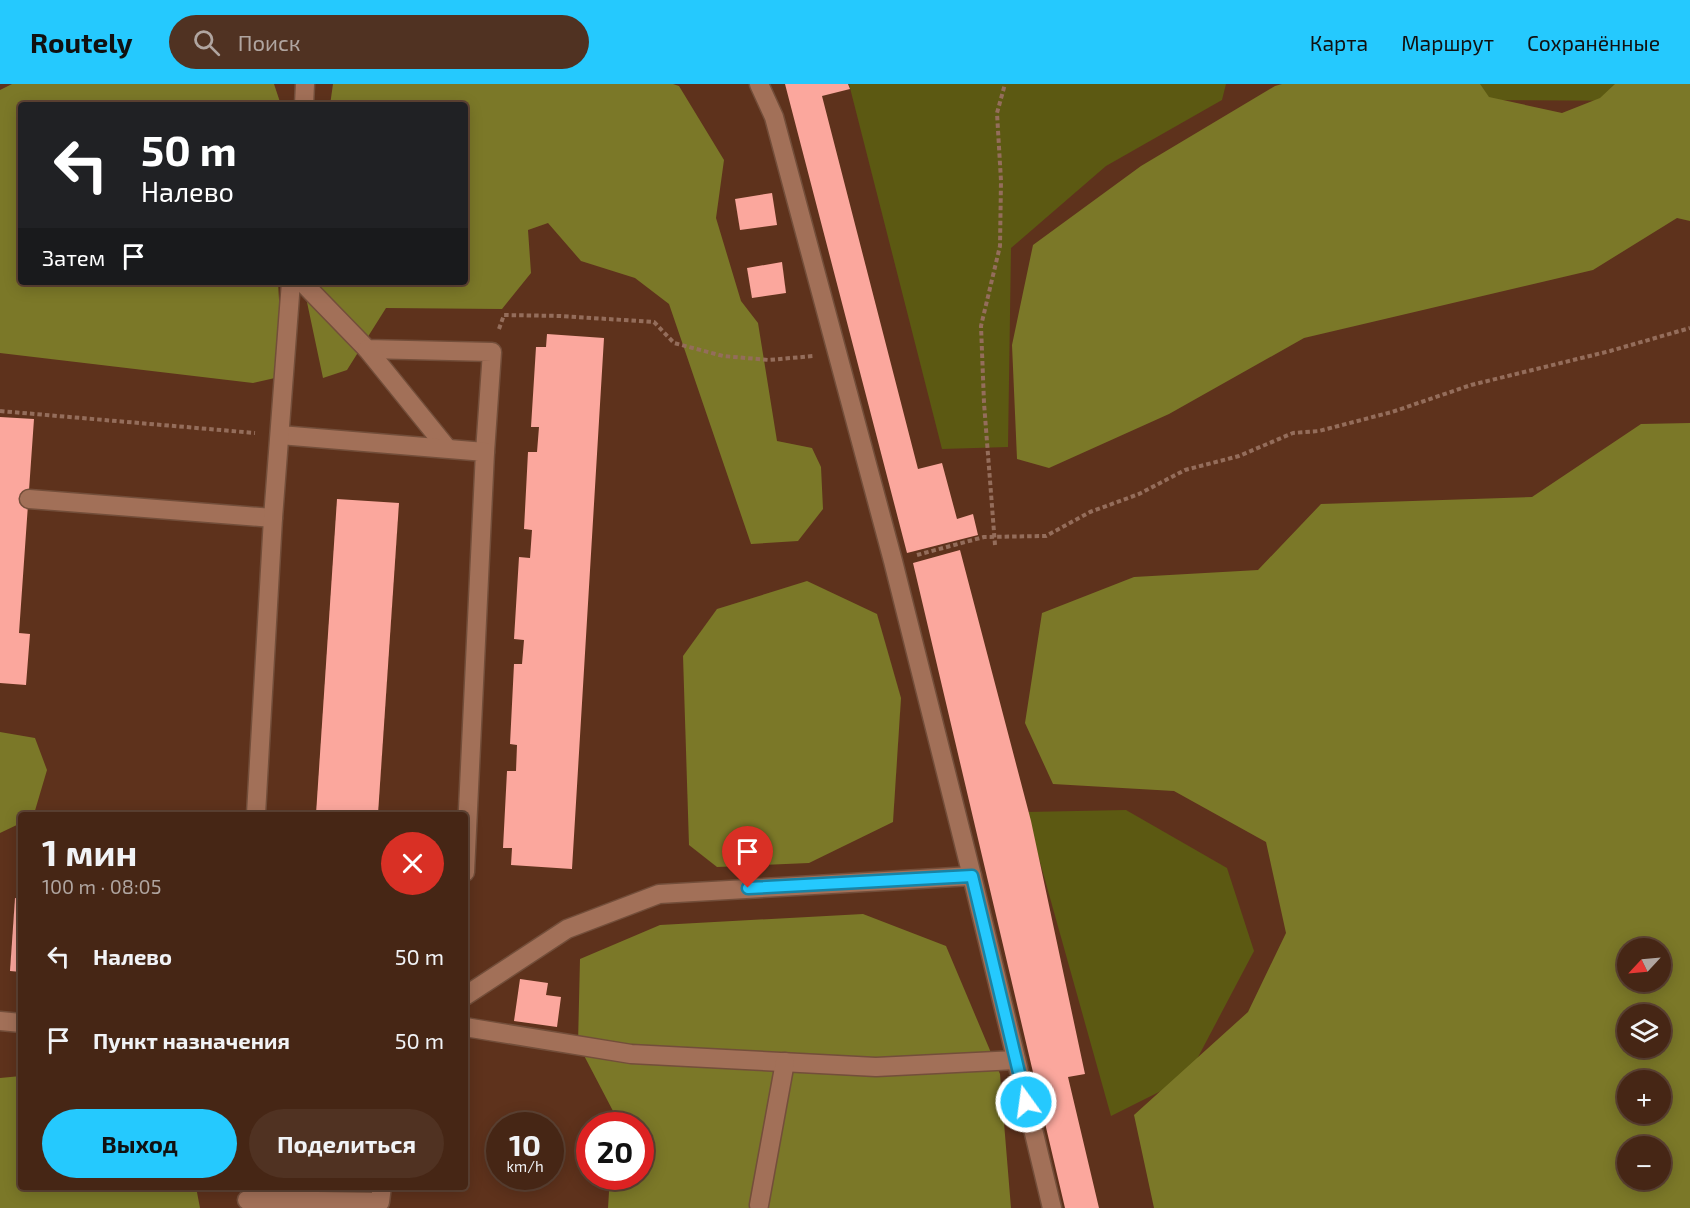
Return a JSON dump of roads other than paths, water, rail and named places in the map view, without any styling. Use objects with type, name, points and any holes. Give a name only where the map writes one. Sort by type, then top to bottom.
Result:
[{"type":"lane","points":[[304,102],[305,84]]},
{"type":"lane","points":[[759,84],[774,117],[893,561],[1052,1208]]},
{"type":"lane","points":[[256,812],[273,518],[291,285]]},
{"type":"lane","points":[[305,285],[367,349],[447,448]]},
{"type":"lane","points":[[367,349],[492,352],[468,812]]},
{"type":"lane","points":[[280,435],[485,452]]},
{"type":"lane","points":[[28,499],[273,518]]},
{"type":"lane","points":[[468,994],[567,929],[659,894],[972,876]]},
{"type":"lane","points":[[0,1022],[18,1023]]},
{"type":"lane","points":[[468,1027],[631,1054],[876,1067],[1016,1060]]},
{"type":"lane","points":[[759,1205],[785,1062]]},
{"type":"lane","points":[[247,1198],[380,1202],[382,1190]]}]
